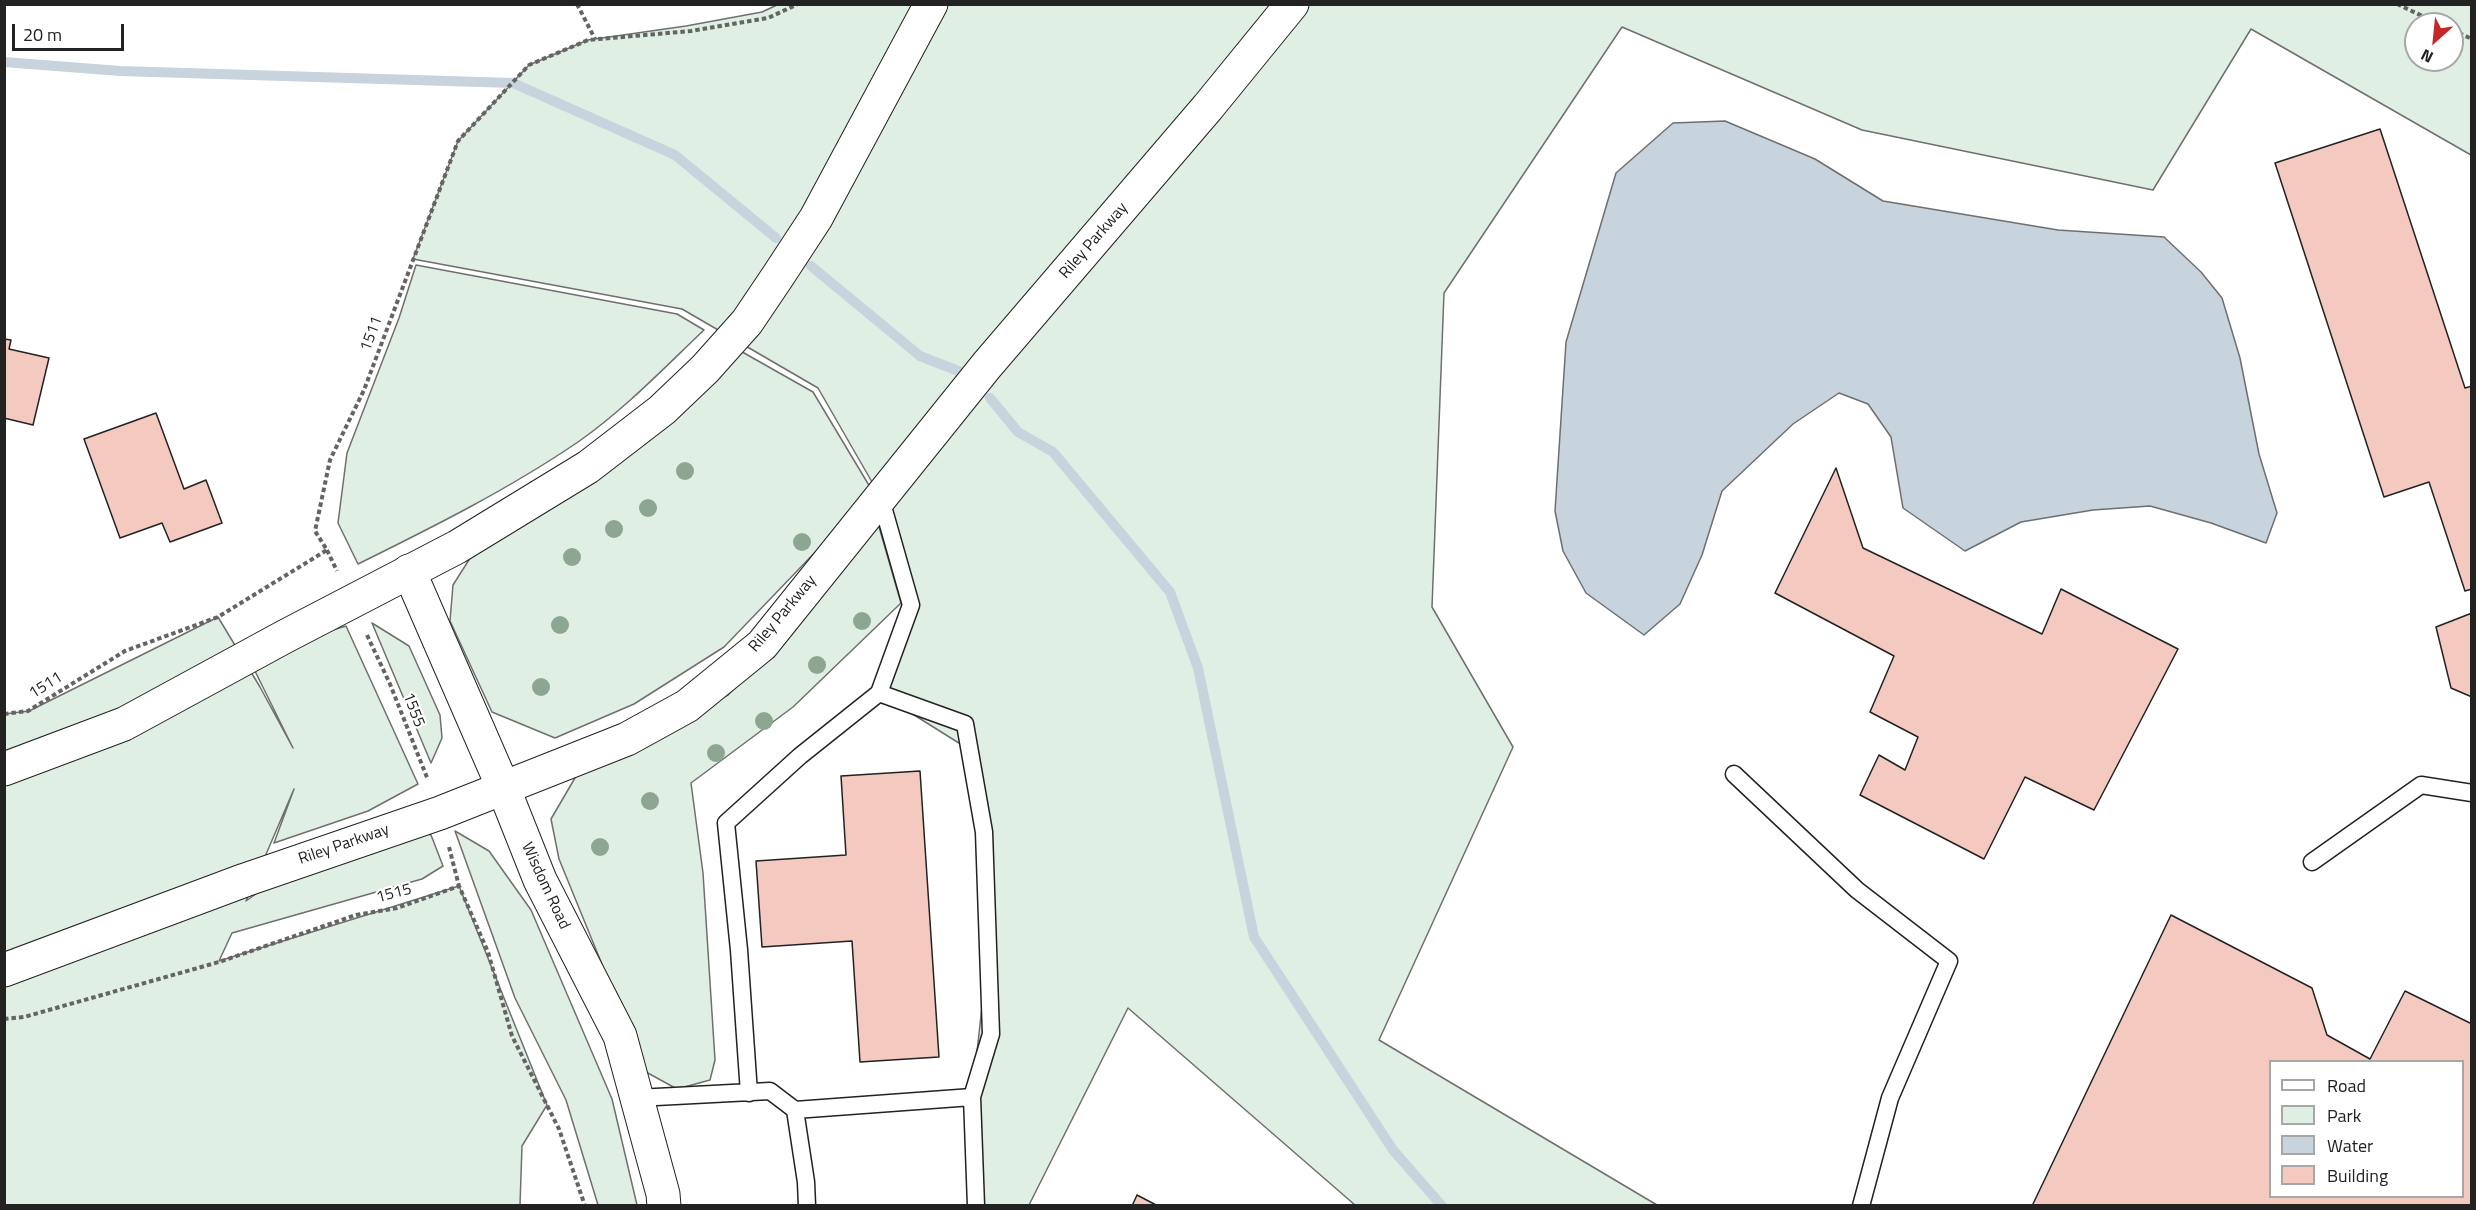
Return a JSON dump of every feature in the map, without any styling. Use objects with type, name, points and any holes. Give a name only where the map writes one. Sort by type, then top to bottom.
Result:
[{"type":"street","points":[[4,770],[124,724],[457,547],[588,467],[662,410],[705,369],[747,322],[816,218],[932,4]]},
{"type":"street","name":"Riley Parkway","points":[[4,970],[244,880],[440,813],[627,739],[687,706],[762,645],[987,365],[1208,107],[1292,4]]},
{"type":"street","name":"Wisdom Road","points":[[409,571],[540,880],[620,1036],[663,1194],[664,1206]]},
{"type":"lane","points":[[749,1092],[739,950],[726,823],[800,756],[879,693],[911,605],[880,496]]},
{"type":"lane","points":[[879,693],[965,724],[984,832],[990,1022],[990,1034],[972,1097],[976,1206]]},
{"type":"lane","points":[[1734,774],[1857,890],[1949,961],[1890,1098],[1861,1206]]},
{"type":"lane","points":[[2312,862],[2421,785],[2472,793]]},
{"type":"lane","points":[[637,1098],[770,1091],[795,1110],[972,1097]]},
{"type":"lane","points":[[795,1110],[806,1182],[807,1206]]},
{"type":"path","points":[[578,4],[595,39]]},
{"type":"path","name":"1511","points":[[4,714],[28,711],[125,651],[218,617],[327,550],[315,531],[330,460],[364,390],[458,141],[529,65],[595,39],[691,31],[768,18],[798,4]]},
{"type":"path","points":[[2397,4],[2414,12]]},
{"type":"path","name":"1555","points":[[327,550],[390,684],[440,813],[459,886]]},
{"type":"path","points":[[459,886],[488,952],[512,1036],[559,1129],[585,1206]]},
{"type":"path","name":"1515","points":[[4,1019],[24,1017],[219,962],[356,915],[397,908],[459,886]]},
{"type":"green space","points":[[777,5],[2471,5],[2471,155],[2251,29],[2153,190],[1862,130],[1622,27],[1444,293],[1432,607],[1513,747],[1379,1040],[1657,1205],[1355,1205],[1128,1008],[1029,1205],[977,1205],[972,1097],[989,943],[970,750],[879,693],[911,605],[880,496],[818,388],[682,309],[413,259],[458,141],[529,65],[588,40],[762,12]]},
{"type":"green space","points":[[416,265],[677,314],[704,330],[628,403],[578,442],[498,492],[358,564],[338,523],[347,453],[399,318]]},
{"type":"green space","points":[[737,349],[813,392],[873,492],[724,647],[634,704],[555,738],[492,712],[450,621],[453,585],[479,544]]},
{"type":"green space","points":[[877,520],[901,603],[793,707],[691,783],[703,873],[715,1060],[710,1080],[677,1089],[646,1072],[559,859],[551,819],[579,771],[728,695],[814,603]]},
{"type":"green space","points":[[218,617],[293,748],[252,665],[319,634],[346,626],[418,784],[368,811],[274,843],[294,789],[246,901],[274,881],[418,831],[431,835],[443,866],[422,879],[232,933],[219,961],[459,886],[547,1105],[522,1146],[520,1205],[5,1205],[4,714],[29,711]]},
{"type":"green space","points":[[372,623],[409,646],[440,715],[442,738],[431,763]]},
{"type":"green space","points":[[455,831],[489,851],[531,910],[612,1099],[637,1205],[598,1205],[566,1100],[515,998]]},
{"type":"water","points":[[1725,121],[1815,159],[1883,201],[2058,230],[2164,237],[2201,272],[2222,298],[2240,358],[2259,454],[2277,513],[2266,543],[2211,523],[2150,506],[2093,510],[2021,522],[1965,551],[1903,508],[1891,437],[1868,404],[1839,393],[1793,424],[1722,491],[1702,555],[1680,604],[1644,635],[1586,593],[1563,551],[1555,511],[1566,342],[1616,173],[1673,123]]},
{"type":"building","points":[[2380,129],[2465,388],[2472,386],[2472,589],[2465,591],[2429,482],[2384,497],[2275,163]]},
{"type":"building","points":[[4,339],[11,340],[9,349],[49,358],[33,425],[4,418]]},
{"type":"building","points":[[156,413],[184,489],[206,480],[222,523],[170,542],[162,523],[120,538],[84,439]]},
{"type":"building","points":[[1836,468],[1863,548],[2042,634],[2061,589],[2178,649],[2094,810],[2025,777],[1984,859],[1860,795],[1879,755],[1905,770],[1918,737],[1870,712],[1894,656],[1775,593]]},
{"type":"building","points":[[2472,613],[2472,697],[2451,688],[2436,627]]},
{"type":"building","points":[[920,771],[939,1057],[860,1062],[852,941],[762,947],[756,861],[846,855],[841,776]]},
{"type":"building","points":[[2171,915],[2312,988],[2327,1035],[2370,1059],[2405,991],[2472,1024],[2472,1206],[2032,1206]]},
{"type":"building","points":[[1137,1195],[1158,1206],[1132,1206]]},
{"type":"waterway","points":[[4,62],[120,71],[513,83],[675,155],[776,238]]},
{"type":"waterway","points":[[811,266],[920,356],[971,376]]},
{"type":"waterway","points":[[990,398],[1018,432],[1053,452],[1170,592],[1198,668],[1254,937],[1393,1150],[1442,1206]]}]
